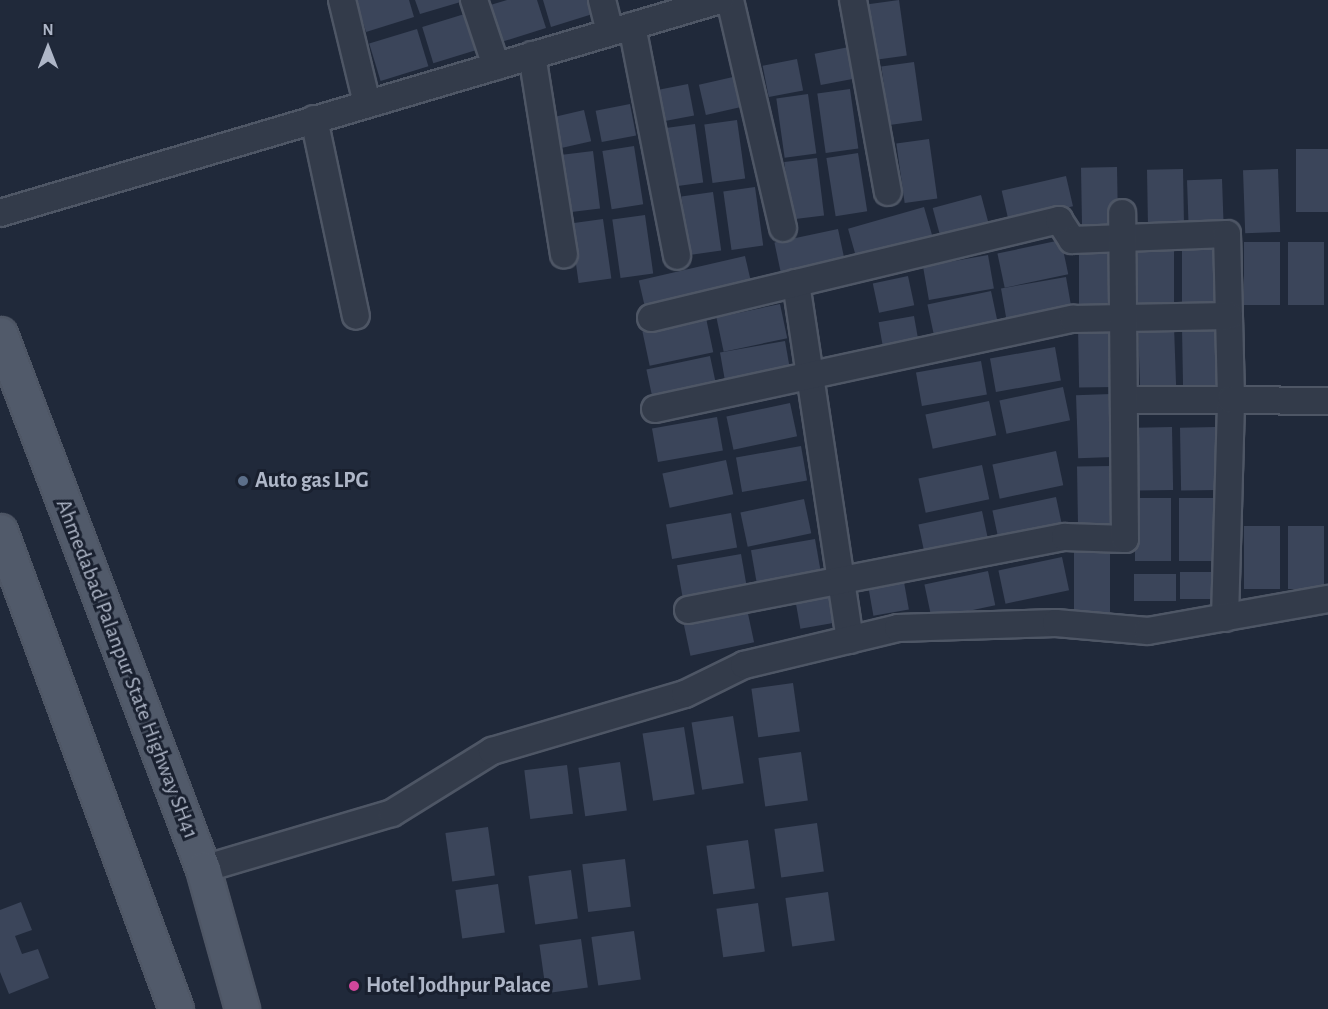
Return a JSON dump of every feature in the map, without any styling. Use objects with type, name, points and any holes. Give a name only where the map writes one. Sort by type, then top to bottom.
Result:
[{"type":"main road","name":"Ahmedabad Palanpur State Highway SH41","points":[[0,334],[203,869],[242,1009]]},
{"type":"main road","points":[[0,531],[176,1009]]},
{"type":"street","points":[[342,0],[367,103]]},
{"type":"street","points":[[474,0],[496,66]]},
{"type":"street","points":[[602,0],[621,29],[677,256]]},
{"type":"street","points":[[0,213],[720,0]]},
{"type":"street","points":[[730,0],[783,228]]},
{"type":"street","points":[[853,0],[888,192]]},
{"type":"street","points":[[532,55],[564,254]]},
{"type":"street","points":[[314,119],[356,316]]},
{"type":"street","points":[[688,610],[1065,537],[1125,539],[1122,213]]},
{"type":"street","points":[[651,318],[1059,220],[1072,240],[1227,234],[1231,400],[1225,618]]},
{"type":"street","points":[[796,283],[850,640]]},
{"type":"street","points":[[655,409],[1073,319],[1229,316]]},
{"type":"street","points":[[1124,400],[1328,401]]},
{"type":"street","points":[[203,869],[392,813],[492,751],[685,694],[744,665],[898,628],[1056,623],[1148,631],[1328,599]]},
{"type":"building","points":[[356,0],[409,0],[414,17],[366,32]]},
{"type":"building","points":[[415,0],[464,0],[464,1],[420,14]]},
{"type":"building","points":[[507,0],[537,0],[546,28],[498,43],[487,6]]},
{"type":"building","points":[[543,0],[595,0],[599,12],[551,27]]},
{"type":"building","points":[[899,0],[907,55],[874,60],[866,5]]},
{"type":"building","points":[[471,12],[482,48],[433,63],[422,27]]},
{"type":"building","points":[[417,29],[428,66],[381,81],[369,44]]},
{"type":"building","points":[[849,47],[855,78],[821,85],[815,54]]},
{"type":"building","points":[[797,59],[803,90],[769,97],[763,66]]},
{"type":"building","points":[[914,62],[922,120],[890,125],[881,67]]},
{"type":"building","points":[[733,77],[740,107],[706,115],[699,85]]},
{"type":"building","points":[[688,84],[694,115],[660,122],[654,91]]},
{"type":"building","points":[[850,89],[858,148],[826,153],[817,94]]},
{"type":"building","points":[[808,94],[816,153],[785,158],[776,98]]},
{"type":"building","points":[[630,104],[636,135],[602,142],[596,111]]},
{"type":"building","points":[[584,110],[591,141],[558,149],[551,118]]},
{"type":"building","points":[[737,120],[745,178],[713,183],[704,125]]},
{"type":"building","points":[[695,124],[703,182],[671,187],[662,129]]},
{"type":"building","points":[[929,139],[937,198],[905,203],[896,144]]},
{"type":"building","points":[[634,146],[643,204],[612,209],[602,151]]},
{"type":"building","points":[[1296,149],[1328,149],[1328,212],[1296,212]]},
{"type":"building","points":[[593,151],[600,209],[567,213],[560,155]]},
{"type":"building","points":[[858,153],[867,211],[836,216],[826,158]]},
{"type":"building","points":[[817,158],[824,216],[791,220],[784,162]]},
{"type":"building","points":[[1117,167],[1118,230],[1082,231],[1081,168]]},
{"type":"building","points":[[1183,169],[1184,232],[1148,233],[1147,170]]},
{"type":"building","points":[[1278,169],[1280,232],[1245,233],[1243,170]]},
{"type":"building","points":[[1066,176],[1073,206],[1009,221],[1002,191]]},
{"type":"building","points":[[1222,179],[1224,225],[1189,226],[1187,180]]},
{"type":"building","points":[[755,187],[763,245],[732,250],[723,191]]},
{"type":"building","points":[[713,192],[721,250],[690,255],[681,196]]},
{"type":"building","points":[[981,195],[989,224],[940,237],[933,208]]},
{"type":"building","points":[[924,207],[933,239],[857,260],[848,229]]},
{"type":"building","points":[[645,215],[653,273],[621,278],[612,220]]},
{"type":"building","points":[[603,219],[611,278],[579,283],[570,224]]},
{"type":"building","points":[[838,229],[845,263],[782,277],[774,243]]},
{"type":"building","points":[[1061,240],[1068,274],[1005,288],[997,254]]},
{"type":"building","points":[[1244,242],[1280,242],[1280,305],[1244,305]]},
{"type":"building","points":[[1288,242],[1324,242],[1324,305],[1288,305]]},
{"type":"building","points":[[1138,246],[1174,246],[1174,309],[1138,309]]},
{"type":"building","points":[[1182,246],[1218,246],[1218,309],[1182,309]]},
{"type":"building","points":[[1079,249],[1115,249],[1115,312],[1079,312]]},
{"type":"building","points":[[988,255],[994,288],[929,300],[923,266]]},
{"type":"building","points":[[745,256],[751,283],[645,308],[639,281]]},
{"type":"building","points":[[908,276],[914,305],[879,313],[873,283]]},
{"type":"building","points":[[1066,277],[1072,311],[1007,323],[1001,288]]},
{"type":"building","points":[[991,291],[998,325],[935,339],[927,305]]},
{"type":"building","points":[[780,304],[787,338],[724,352],[716,318]]},
{"type":"building","points":[[914,316],[919,344],[883,350],[879,322]]},
{"type":"building","points":[[706,318],[713,352],[650,366],[642,332]]},
{"type":"building","points":[[1114,324],[1115,387],[1079,388],[1078,325]]},
{"type":"building","points":[[1174,326],[1176,389],[1140,390],[1138,327]]},
{"type":"building","points":[[1218,326],[1219,389],[1183,390],[1182,327]]},
{"type":"building","points":[[785,341],[791,375],[726,387],[720,352]]},
{"type":"building","points":[[1055,347],[1061,380],[996,392],[990,358]]},
{"type":"building","points":[[710,356],[717,389],[653,403],[646,370]]},
{"type":"building","points":[[981,361],[987,394],[922,406],[916,372]]},
{"type":"building","points":[[1063,387],[1070,420],[1006,434],[999,401]]},
{"type":"building","points":[[1111,394],[1113,457],[1078,458],[1076,395]]},
{"type":"building","points":[[989,401],[996,435],[933,449],[925,415]]},
{"type":"building","points":[[790,403],[797,436],[733,450],[726,417]]},
{"type":"building","points":[[717,417],[723,450],[658,462],[652,428]]},
{"type":"building","points":[[1172,427],[1173,490],[1137,491],[1136,428]]},
{"type":"building","points":[[1216,427],[1217,490],[1181,491],[1180,428]]},
{"type":"building","points":[[801,446],[807,480],[742,492],[736,457]]},
{"type":"building","points":[[1056,451],[1063,485],[1000,499],[992,465]]},
{"type":"building","points":[[726,460],[733,494],[670,508],[662,474]]},
{"type":"building","points":[[982,465],[989,499],[926,513],[918,479]]},
{"type":"building","points":[[1112,466],[1113,529],[1078,530],[1077,467]]},
{"type":"building","points":[[1056,497],[1063,531],[1000,545],[992,511]]},
{"type":"building","points":[[1135,498],[1171,498],[1171,561],[1135,561]]},
{"type":"building","points":[[1179,498],[1215,498],[1215,561],[1179,561]]},
{"type":"building","points":[[804,499],[811,533],[748,547],[740,513]]},
{"type":"building","points":[[982,511],[989,545],[926,559],[918,525]]},
{"type":"building","points":[[731,513],[737,547],[672,559],[666,524]]},
{"type":"building","points":[[1244,526],[1280,526],[1280,589],[1244,589]]},
{"type":"building","points":[[1288,526],[1324,526],[1324,589],[1288,589]]},
{"type":"building","points":[[815,539],[821,573],[757,585],[751,550]]},
{"type":"building","points":[[1074,549],[1110,549],[1110,612],[1074,612]]},
{"type":"building","points":[[741,554],[747,588],[683,600],[677,565]]},
{"type":"building","points":[[1062,557],[1069,590],[1005,604],[998,571]]},
{"type":"building","points":[[988,571],[995,605],[932,619],[924,585]]},
{"type":"building","points":[[1180,572],[1221,572],[1221,599],[1180,599]]},
{"type":"building","points":[[1134,574],[1176,574],[1176,601],[1134,601]]},
{"type":"building","points":[[904,582],[909,610],[873,616],[869,588]]},
{"type":"building","points":[[831,595],[836,623],[800,629],[796,601]]},
{"type":"building","points":[[747,609],[754,642],[690,656],[683,623]]},
{"type":"building","points":[[793,683],[800,732],[758,737],[751,689]]},
{"type":"building","points":[[733,716],[744,783],[702,790],[692,723]]},
{"type":"building","points":[[684,727],[695,794],[653,801],[643,734]]},
{"type":"building","points":[[801,752],[808,801],[765,807],[758,758]]},
{"type":"building","points":[[620,762],[627,811],[585,816],[578,768]]},
{"type":"building","points":[[567,765],[573,814],[530,819],[524,770]]},
{"type":"building","points":[[817,823],[824,872],[781,878],[774,829]]},
{"type":"building","points":[[488,827],[495,876],[452,882],[445,833]]},
{"type":"building","points":[[748,840],[755,889],[713,894],[706,846]]},
{"type":"building","points":[[625,859],[631,907],[588,912],[582,864]]},
{"type":"building","points":[[571,870],[578,919],[535,925],[528,876]]},
{"type":"building","points":[[498,884],[505,933],[462,939],[455,890]]},
{"type":"building","points":[[828,892],[835,941],[792,947],[785,898]]},
{"type":"building","points":[[21,902],[32,930],[15,936],[22,954],[38,949],[49,978],[9,994],[0,972],[0,910]]},
{"type":"building","points":[[758,903],[765,952],[723,957],[716,909]]},
{"type":"building","points":[[634,931],[641,980],[598,986],[591,937]]},
{"type":"building","points":[[581,939],[588,988],[546,993],[539,945]]},
{"type":"place","name":"Auto gas LPG","points":[[243,481]]},
{"type":"place","name":"Hotel Jodhpur Palace","points":[[354,986]]}]
